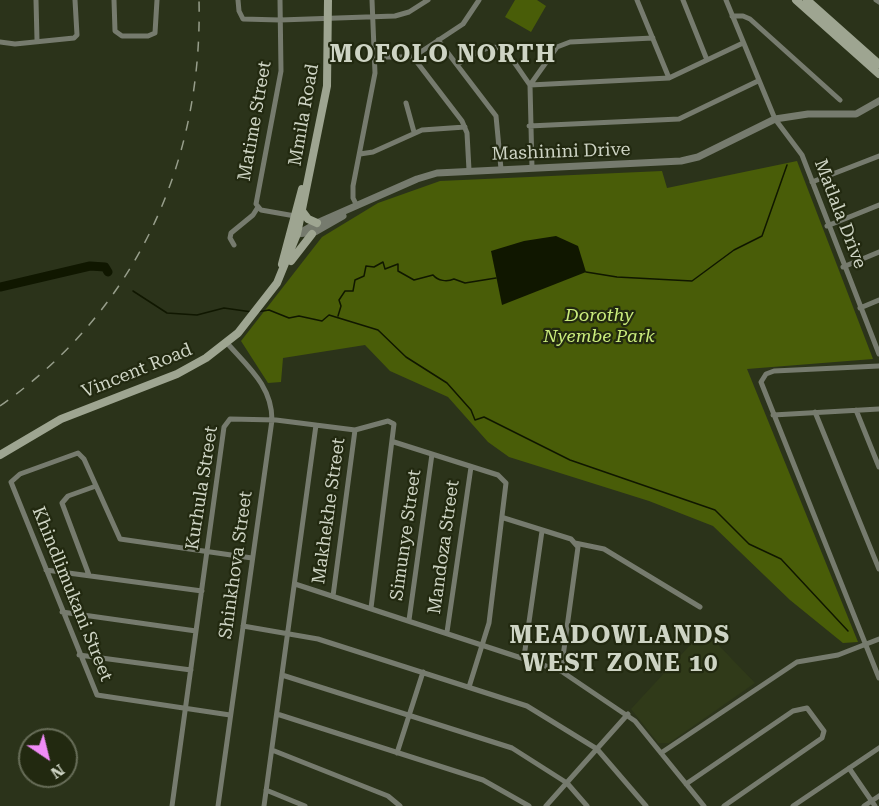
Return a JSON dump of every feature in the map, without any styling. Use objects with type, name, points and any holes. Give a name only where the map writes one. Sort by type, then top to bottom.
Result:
[{"type":"main road","name":"Mmila Road","points":[[295,230],[329,78],[326,0]]},
{"type":"main road","points":[[796,0],[879,74]]},
{"type":"main road","points":[[807,0],[879,64]]},
{"type":"main road","points":[[299,213],[317,223]]},
{"type":"main road","name":"Vincent Road","points":[[0,455],[52,423],[177,374],[227,344],[269,293],[283,268],[295,230]]},
{"type":"main road","points":[[283,268],[312,234]]},
{"type":"street","points":[[36,0],[37,40]]},
{"type":"street","points":[[0,42],[15,44],[74,38],[77,35],[75,0]]},
{"type":"street","points":[[114,0],[116,30],[119,36],[148,36],[155,33],[157,0]]},
{"type":"street","points":[[238,0],[239,14],[245,20],[400,15],[428,0]]},
{"type":"street","name":"Matime Street","points":[[280,0],[281,76],[256,199],[258,207],[299,213]]},
{"type":"street","points":[[357,206],[352,191],[373,84],[375,57],[372,0]]},
{"type":"street","points":[[375,57],[413,57],[463,24],[478,0]]},
{"type":"street","points":[[637,0],[669,78]]},
{"type":"street","points":[[683,0],[707,60]]},
{"type":"street","name":"Matlala Drive","points":[[726,0],[776,121],[802,155],[827,226],[879,354]]},
{"type":"street","points":[[732,16],[743,16],[750,19],[840,100]]},
{"type":"street","points":[[531,168],[530,85],[547,59],[563,43],[653,38]]},
{"type":"street","points":[[438,40],[496,116],[501,169]]},
{"type":"street","points":[[530,85],[669,78],[742,43]]},
{"type":"street","points":[[458,64],[480,50],[496,47],[506,52],[530,85]]},
{"type":"street","points":[[413,57],[465,127],[469,170]]},
{"type":"street","points":[[529,126],[679,119],[758,81]]},
{"type":"street","points":[[776,121],[812,114],[856,114],[879,101]]},
{"type":"street","points":[[406,103],[414,132]]},
{"type":"street","points":[[776,121],[853,118],[868,114],[879,107]]},
{"type":"street","name":"Mashinini Drive","points":[[295,230],[317,223],[428,175],[469,170],[681,161],[698,157],[776,121]]},
{"type":"street","points":[[360,154],[373,152],[414,132],[465,127]]},
{"type":"street","points":[[812,182],[879,156]]},
{"type":"street","points":[[827,226],[879,205]]},
{"type":"street","name":"Mashinini Drive","points":[[312,234],[357,206]]},
{"type":"street","points":[[234,245],[230,238],[231,233],[253,215],[258,207]]},
{"type":"street","points":[[295,230],[312,234]]},
{"type":"street","points":[[843,267],[879,252]]},
{"type":"street","points":[[860,308],[879,300]]},
{"type":"street","name":"Shinkhova Street","points":[[218,806],[272,420],[272,406],[265,388],[227,344]]},
{"type":"street","points":[[879,366],[770,371],[764,377],[762,386],[879,678]]},
{"type":"street","points":[[773,416],[879,409]]},
{"type":"street","points":[[856,410],[879,467]]},
{"type":"street","points":[[815,412],[879,569]]},
{"type":"street","name":"Kurhula Street","points":[[172,806],[225,424],[233,418],[272,420],[355,430],[390,421],[396,427],[394,442]]},
{"type":"street","points":[[264,806],[316,425]]},
{"type":"street","name":"Makhekhe Street","points":[[333,596],[355,430]]},
{"type":"street","points":[[371,608],[394,442],[471,466],[505,480],[507,486],[504,518],[484,644],[470,687]]},
{"type":"street","name":"Khindlimukani Street","points":[[96,486],[82,456],[78,453],[20,474],[11,482],[95,692],[100,697],[230,715]]},
{"type":"street","name":"Simunye Street","points":[[409,620],[432,454]]},
{"type":"street","name":"Mandoza Street","points":[[447,632],[471,466]]},
{"type":"street","points":[[89,575],[62,503],[68,496],[96,486],[120,539],[252,558]]},
{"type":"street","points":[[504,518],[575,543],[604,549],[700,607]]},
{"type":"street","points":[[524,657],[542,531]]},
{"type":"street","points":[[561,671],[578,554],[575,543]]},
{"type":"street","points":[[45,570],[202,591]]},
{"type":"street","points":[[294,584],[524,657],[561,671],[628,714],[704,806]]},
{"type":"street","points":[[62,612],[196,631]]},
{"type":"street","points":[[243,626],[288,632],[423,672],[539,711],[597,749],[646,806]]},
{"type":"street","points":[[661,753],[797,662],[838,655],[879,639]]},
{"type":"street","points":[[79,655],[191,670]]},
{"type":"street","points":[[397,753],[423,672]]},
{"type":"street","points":[[282,675],[512,748],[567,783],[587,806]]},
{"type":"street","points":[[686,783],[793,711],[807,708],[824,731],[820,741],[724,806]]},
{"type":"street","points":[[277,714],[494,784],[529,806]]},
{"type":"street","points":[[546,806],[628,714]]},
{"type":"street","points":[[793,806],[879,748]]},
{"type":"street","points":[[272,750],[388,796],[400,806]]},
{"type":"street","points":[[849,768],[874,803]]},
{"type":"street","points":[[266,790],[305,806]]},
{"type":"street","points":[[864,806],[874,803],[879,796]]},
{"type":"shaded area","points":[[556,236],[578,246],[586,272],[502,305],[491,251],[524,241]]},
{"type":"shaded area","points":[[704,630],[755,683],[669,743],[658,743],[631,709]]},
{"type":"green space","points":[[515,0],[537,0],[546,6],[531,32],[505,17]]},
{"type":"green space","name":"Dorothy Nyembe Park","points":[[797,161],[873,359],[747,369],[858,642],[843,643],[790,600],[713,526],[649,501],[509,457],[488,442],[448,397],[390,371],[365,345],[283,358],[281,382],[268,383],[241,341],[322,237],[378,203],[440,181],[662,171],[667,188]]},
{"type":"waterway","points":[[586,272],[617,277],[692,281],[734,250],[762,236],[787,165]]},
{"type":"waterway","points":[[338,316],[341,306],[339,300],[345,291],[353,291],[355,280],[364,276],[366,266],[374,267],[383,262],[385,269],[398,264],[398,271],[414,280],[433,275],[440,280],[454,279],[465,283],[496,278]]},
{"type":"waterway","points":[[0,287],[90,266],[105,267],[108,272]]},
{"type":"waterway","points":[[133,291],[167,313],[197,315],[224,308],[252,312]]},
{"type":"waterway","points":[[257,312],[269,310],[289,318],[299,316],[322,321],[329,315],[378,330],[406,357],[447,383],[471,410],[475,420],[484,417],[570,460],[715,510],[749,544],[781,559],[848,631]]},
{"type":"railway","points":[[0,406],[47,368],[89,326],[123,279],[152,229],[173,175],[189,119],[197,61],[199,0]]},
{"type":"district","name":"MOFOLO NORTH","points":[[443,55]]},
{"type":"district","name":"MEADOWLANDS WEST ZONE 10","points":[[620,650]]}]
